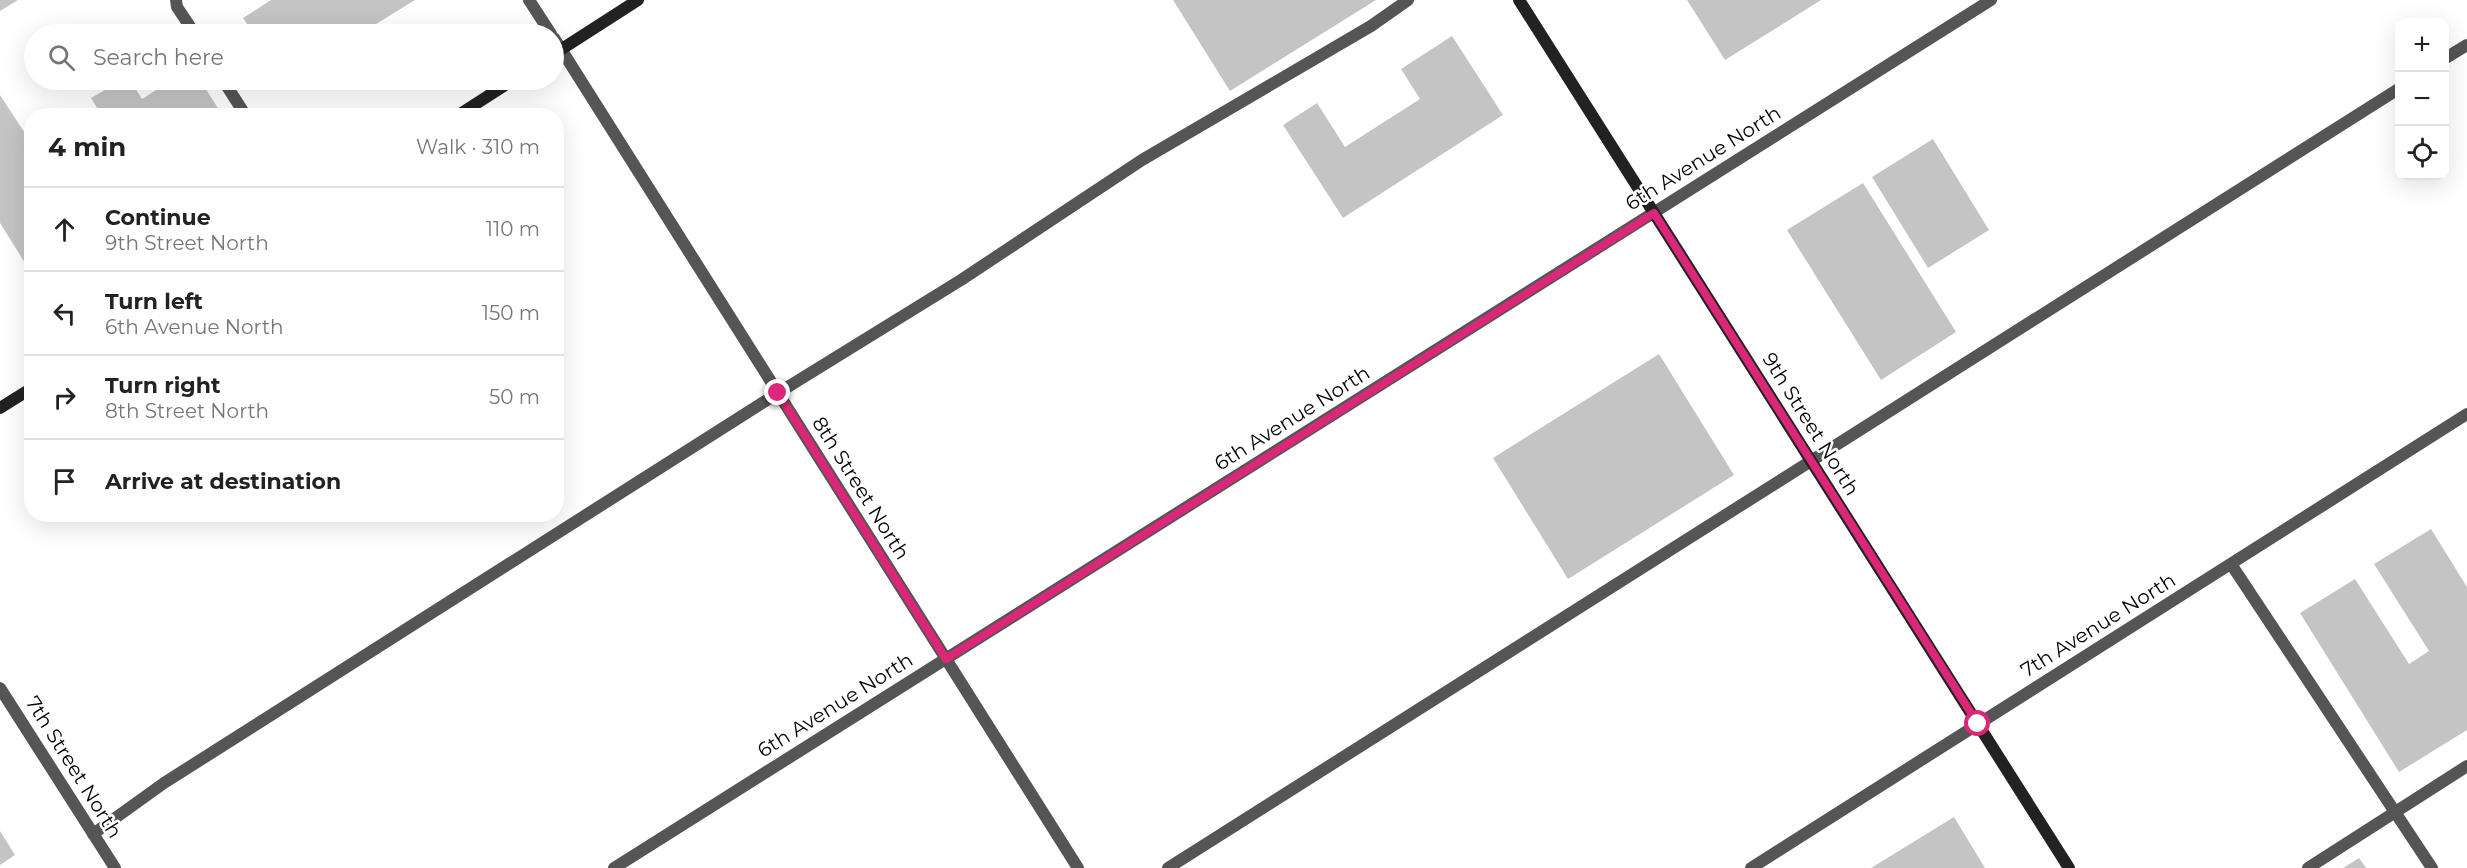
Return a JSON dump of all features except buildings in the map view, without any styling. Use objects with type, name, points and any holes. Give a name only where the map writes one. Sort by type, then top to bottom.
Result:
[{"type":"street","points":[[176,0],[189,24]]},
{"type":"street","name":"8th Street North","points":[[530,0],[545,24]]},
{"type":"street","points":[[564,48],[638,0]]},
{"type":"street","points":[[93,834],[164,783],[778,393],[961,280],[1142,160],[1371,26],[1408,0]]},
{"type":"street","name":"9th Street North","points":[[1519,0],[2069,868]]},
{"type":"street","name":"6th Avenue North","points":[[614,868],[1991,0]]},
{"type":"street","points":[[2449,56],[2467,45]]},
{"type":"street","name":"8th Street North","points":[[564,63],[778,393],[1078,868]]},
{"type":"street","points":[[229,90],[241,108]]},
{"type":"street","points":[[469,108],[497,90]]},
{"type":"street","points":[[1168,868],[2395,91]]},
{"type":"street","points":[[0,408],[24,393]]},
{"type":"street","name":"7th Avenue North","points":[[1751,868],[2467,414]]},
{"type":"street","points":[[2230,564],[2432,868]]},
{"type":"street","name":"7th Street North","points":[[0,688],[115,868]]},
{"type":"street","points":[[2308,868],[2467,766]]},
{"type":"route","points":[[778,393],[946,659],[1654,213],[1978,724]]}]
